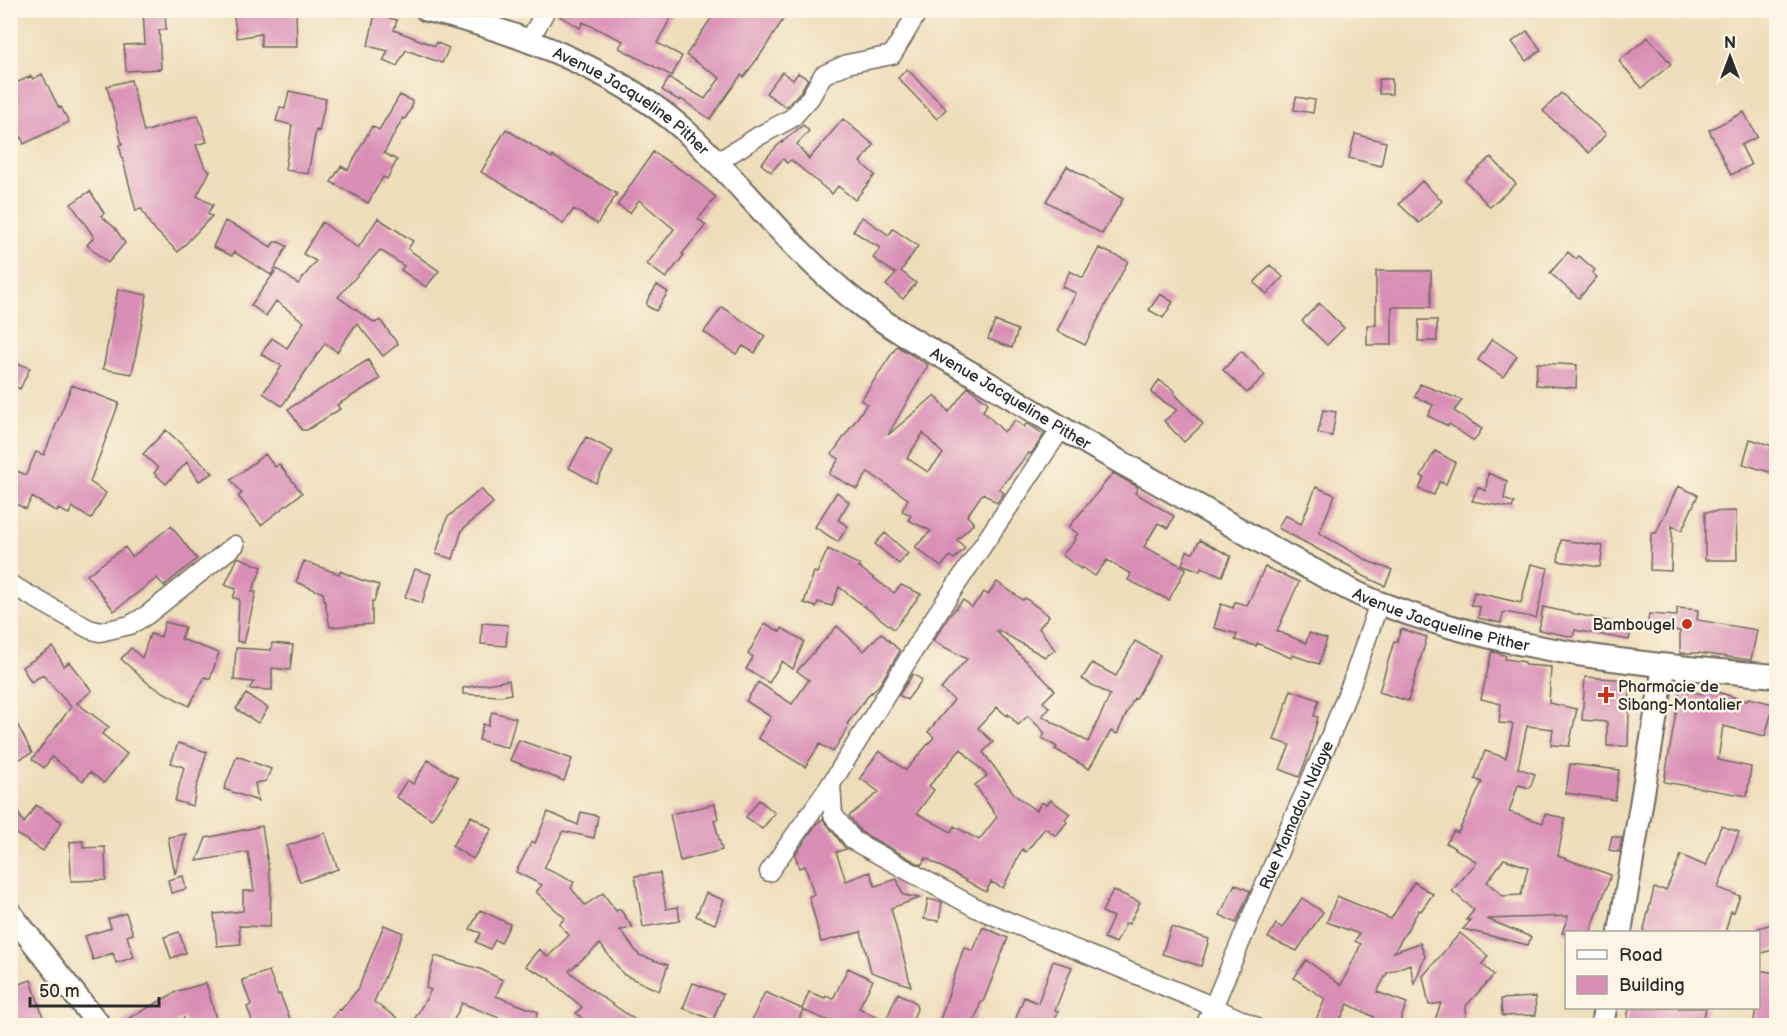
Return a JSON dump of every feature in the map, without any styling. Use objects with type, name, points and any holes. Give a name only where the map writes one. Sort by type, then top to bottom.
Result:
[{"type":"street","name":"Avenue Jacqueline Pither","points":[[427,10],[460,14],[529,41],[605,76],[643,99],[679,126],[810,262],[856,302],[919,343],[1062,429],[1268,546],[1379,603],[1469,632],[1506,641],[1664,666],[1776,676]]},
{"type":"street","points":[[529,41],[546,10]]},
{"type":"street","points":[[716,163],[792,118],[810,98],[823,75],[847,64],[892,55],[919,10]]},
{"type":"street","points":[[769,872],[831,784],[934,618],[1062,429]]},
{"type":"street","points":[[10,584],[89,629],[100,632],[130,625],[147,615],[236,545]]},
{"type":"street","name":"Rue Mamadou Ndiaye","points":[[1205,1026],[1291,823],[1328,744],[1379,603]]},
{"type":"street","points":[[1620,931],[1664,666]]},
{"type":"street","points":[[831,784],[833,815],[854,841],[978,909],[1254,1026]]},
{"type":"street","points":[[10,913],[100,1026]]},
{"type":"street","points":[[1602,1026],[1605,1009]]},
{"type":"building","points":[[143,10],[165,10],[166,30],[159,30],[161,69],[126,71],[124,45],[145,44]]},
{"type":"building","points":[[233,10],[296,10],[297,47],[261,47],[261,34],[237,38]]},
{"type":"building","points":[[557,10],[675,10],[657,43],[682,56],[672,76],[619,48],[623,41],[583,22],[580,28],[556,14]]},
{"type":"building","points":[[717,10],[789,10],[763,51],[744,77],[741,75],[710,119],[681,99],[680,101],[662,90],[669,78],[705,99],[720,78],[686,55]]},
{"type":"building","points":[[375,14],[397,20],[394,30],[435,46],[436,42],[449,48],[442,63],[406,50],[397,66],[383,61],[388,51],[368,46]]},
{"type":"building","points":[[1527,31],[1541,50],[1526,61],[1512,42]]},
{"type":"building","points":[[1648,37],[1671,64],[1642,88],[1619,61]]},
{"type":"building","points":[[907,69],[946,109],[937,119],[898,78]]},
{"type":"building","points":[[782,72],[793,80],[798,73],[808,79],[801,91],[786,107],[766,93]]},
{"type":"building","points":[[42,74],[59,108],[61,107],[69,122],[24,144],[21,137],[10,142],[10,86],[31,76],[33,79]]},
{"type":"building","points":[[1379,79],[1392,79],[1392,94],[1379,94]]},
{"type":"building","points":[[131,80],[144,132],[198,115],[207,142],[196,145],[205,168],[210,171],[197,196],[213,205],[207,214],[212,216],[178,252],[151,226],[141,208],[136,211],[107,86]]},
{"type":"building","points":[[289,91],[326,99],[319,131],[316,130],[308,174],[285,170],[292,125],[276,121],[280,107],[285,109]]},
{"type":"building","points":[[1561,93],[1606,134],[1589,153],[1543,111]]},
{"type":"building","points":[[400,95],[412,101],[412,107],[405,119],[403,118],[384,153],[397,160],[387,179],[383,177],[368,203],[331,182],[341,166],[348,170],[372,126],[379,130]]},
{"type":"building","points":[[1296,97],[1315,100],[1313,113],[1294,110]]},
{"type":"building","points":[[1744,112],[1757,137],[1741,145],[1751,165],[1731,175],[1709,130]]},
{"type":"building","points":[[843,119],[874,145],[860,162],[875,175],[855,200],[838,186],[832,194],[791,160],[787,163],[783,159],[771,172],[761,164],[777,146],[803,125],[809,131],[797,144],[809,159]]},
{"type":"building","points":[[506,129],[617,194],[597,224],[574,209],[563,224],[532,201],[481,172]]},
{"type":"building","points":[[1355,134],[1386,142],[1381,166],[1349,158]]},
{"type":"building","points":[[653,152],[689,175],[716,197],[698,219],[706,225],[666,278],[647,264],[674,229],[639,200],[630,213],[617,205]]},
{"type":"building","points":[[1491,157],[1516,184],[1490,207],[1465,180]]},
{"type":"building","points":[[1067,166],[1123,199],[1102,234],[1046,201]]},
{"type":"building","points":[[1422,181],[1442,201],[1419,223],[1399,204]]},
{"type":"building","points":[[90,191],[104,213],[101,216],[115,228],[125,243],[108,263],[87,245],[94,237],[71,204]]},
{"type":"building","points":[[862,217],[889,235],[893,229],[918,246],[901,271],[916,283],[903,299],[886,285],[896,274],[873,258],[880,248],[853,231]]},
{"type":"building","points":[[378,218],[413,241],[408,249],[439,271],[426,287],[401,270],[404,266],[380,250],[338,297],[375,323],[380,320],[398,344],[383,356],[357,323],[337,352],[325,343],[282,406],[263,393],[282,366],[261,354],[272,338],[287,348],[304,322],[276,301],[266,316],[251,305],[277,269],[298,284],[316,261],[303,254],[322,222],[358,248]]},
{"type":"building","points":[[225,221],[271,247],[274,242],[287,246],[271,275],[234,252],[232,256],[213,247]]},
{"type":"building","points":[[1099,248],[1128,261],[1085,345],[1057,331],[1076,293],[1062,287],[1070,271],[1083,278]]},
{"type":"building","points":[[1568,252],[1576,259],[1579,256],[1595,270],[1592,273],[1597,277],[1579,298],[1550,273]]},
{"type":"building","points":[[1270,265],[1283,277],[1267,294],[1254,283]]},
{"type":"building","points":[[1376,271],[1431,271],[1431,307],[1392,307],[1392,345],[1367,345],[1367,325],[1376,325]]},
{"type":"building","points":[[657,285],[668,292],[656,311],[647,306],[647,301]]},
{"type":"building","points":[[118,289],[147,295],[132,374],[103,369]]},
{"type":"building","points":[[1160,294],[1173,302],[1163,318],[1149,310]]},
{"type":"building","points":[[1319,303],[1344,328],[1327,345],[1302,321]]},
{"type":"building","points":[[722,307],[765,336],[755,353],[743,346],[736,354],[704,332]]},
{"type":"building","points":[[1419,320],[1437,320],[1437,341],[1418,341]]},
{"type":"building","points":[[995,321],[1018,330],[1012,348],[988,339]]},
{"type":"building","points":[[1492,339],[1517,356],[1503,377],[1478,360]]},
{"type":"building","points":[[897,346],[928,365],[888,435],[935,395],[949,412],[968,387],[988,403],[983,411],[1004,432],[1015,420],[1024,427],[1027,423],[1044,435],[1031,454],[1029,453],[999,489],[1004,493],[997,503],[983,493],[967,516],[974,523],[957,540],[965,548],[954,559],[950,556],[941,567],[915,547],[931,531],[908,520],[911,515],[902,511],[908,499],[868,472],[857,489],[829,474],[839,459],[832,454],[867,404],[861,400]],"holes":[[[923,433],[943,454],[928,472],[907,458]]]},
{"type":"building","points":[[1241,351],[1265,375],[1247,393],[1223,370]]},
{"type":"building","points":[[368,360],[380,379],[337,405],[340,409],[307,430],[302,430],[288,409]]},
{"type":"building","points":[[10,361],[30,368],[20,389],[10,384]]},
{"type":"building","points":[[1537,363],[1577,365],[1576,388],[1536,385]]},
{"type":"building","points":[[1159,380],[1175,391],[1174,393],[1203,424],[1184,442],[1164,421],[1177,410],[1151,393]]},
{"type":"building","points":[[1420,384],[1462,400],[1454,411],[1482,429],[1474,441],[1449,424],[1448,426],[1428,416],[1433,405],[1415,397]]},
{"type":"building","points":[[72,385],[119,403],[90,482],[106,493],[91,519],[72,507],[69,514],[58,509],[57,512],[32,497],[26,509],[10,501],[10,478],[15,470],[26,475],[36,452],[44,455]]},
{"type":"building","points":[[1323,410],[1336,412],[1332,436],[1318,433]]},
{"type":"building","points":[[166,430],[213,473],[199,481],[187,462],[166,484],[154,473],[158,468],[143,454]]},
{"type":"building","points":[[586,437],[613,451],[596,483],[569,468]]},
{"type":"building","points":[[1750,439],[1776,447],[1773,473],[1743,464]]},
{"type":"building","points":[[1435,451],[1455,462],[1446,484],[1439,482],[1434,495],[1419,489],[1424,477],[1421,476]]},
{"type":"building","points":[[265,454],[275,467],[279,464],[302,493],[261,525],[238,496],[242,494],[231,480]]},
{"type":"building","points":[[1113,473],[1138,487],[1135,493],[1174,516],[1168,528],[1158,523],[1144,547],[1186,568],[1169,600],[1128,580],[1131,574],[1107,560],[1095,576],[1062,555],[1078,534],[1069,527]]},
{"type":"building","points":[[1488,473],[1507,481],[1504,499],[1514,503],[1512,508],[1472,501],[1478,487],[1486,491]]},
{"type":"building","points":[[1678,486],[1698,495],[1682,530],[1672,526],[1671,571],[1650,570],[1651,533],[1656,533]]},
{"type":"building","points":[[1316,487],[1335,495],[1319,533],[1370,562],[1392,570],[1385,586],[1357,573],[1351,567],[1278,528],[1285,515],[1301,524]]},
{"type":"building","points":[[481,489],[493,503],[462,530],[453,559],[436,554],[447,518]]},
{"type":"building","points":[[837,492],[849,502],[838,520],[848,526],[838,542],[815,527]]},
{"type":"building","points":[[1736,511],[1737,560],[1705,560],[1705,512]]},
{"type":"building","points":[[171,526],[197,559],[164,586],[157,578],[114,611],[87,575],[125,547],[132,557]]},
{"type":"building","points":[[885,533],[908,553],[899,564],[875,544]]},
{"type":"building","points":[[1200,540],[1231,556],[1222,576],[1201,567],[1200,571],[1182,564],[1187,551],[1193,553]]},
{"type":"building","points":[[1561,540],[1603,546],[1600,567],[1558,561]]},
{"type":"building","points":[[828,549],[860,565],[859,567],[894,593],[901,585],[921,594],[894,629],[839,587],[832,606],[818,602],[816,607],[804,603],[814,572],[817,573]]},
{"type":"building","points":[[238,557],[262,567],[252,592],[256,592],[244,643],[237,641],[239,599],[233,598],[236,589],[225,585]]},
{"type":"building","points":[[304,561],[379,585],[374,602],[372,601],[372,624],[330,627],[323,593],[296,582]]},
{"type":"building","points":[[1531,564],[1548,568],[1536,618],[1505,612],[1501,623],[1478,618],[1480,607],[1471,605],[1474,592],[1521,603]]},
{"type":"building","points":[[1265,567],[1299,582],[1277,631],[1306,643],[1309,633],[1327,639],[1319,664],[1292,655],[1291,658],[1257,643],[1256,646],[1235,640],[1237,634],[1214,628],[1221,604],[1233,608],[1235,602],[1247,605]]},
{"type":"building","points":[[415,569],[431,574],[422,603],[405,597]]},
{"type":"building","points":[[997,582],[1023,600],[1025,598],[1049,616],[1039,628],[1055,650],[1045,657],[998,630],[996,631],[1055,690],[1043,702],[1050,708],[1042,716],[1088,742],[1110,695],[1082,679],[1092,663],[1116,676],[1135,641],[1160,655],[1136,699],[1134,698],[1117,734],[1111,731],[1089,769],[1055,749],[1057,747],[1042,738],[1045,733],[1028,716],[1018,725],[1008,714],[1007,716],[997,707],[978,728],[993,742],[983,752],[1015,795],[1036,811],[1042,802],[1046,805],[1051,800],[1070,814],[1056,836],[1045,828],[1026,852],[1022,849],[1003,888],[991,882],[986,892],[926,858],[921,865],[861,832],[849,816],[879,792],[860,778],[879,751],[906,770],[934,737],[928,732],[954,700],[941,689],[967,659],[933,641],[963,600],[972,607],[984,592],[988,595]],"holes":[[[961,749],[987,776],[975,785],[997,817],[979,840],[954,826],[951,832],[917,813],[934,790],[929,786]]]},
{"type":"building","points":[[1543,607],[1632,626],[1629,640],[1575,630],[1573,637],[1539,630]]},
{"type":"building","points":[[1677,608],[1698,610],[1697,620],[1757,630],[1751,660],[1680,653],[1680,631],[1647,627],[1649,614],[1677,616]]},
{"type":"building","points":[[165,622],[185,627],[181,639],[219,653],[210,679],[205,677],[189,706],[150,685],[121,659],[131,648],[142,658],[150,634],[161,637]]},
{"type":"building","points":[[482,623],[508,625],[506,646],[481,644]]},
{"type":"building","points":[[765,623],[780,632],[782,628],[804,641],[793,669],[782,661],[769,683],[746,669],[753,657],[748,654]]},
{"type":"building","points":[[837,626],[864,651],[881,633],[900,651],[880,684],[871,692],[847,724],[849,726],[833,752],[820,744],[805,767],[758,738],[771,717],[746,701],[758,682],[792,704],[809,680],[797,671]]},
{"type":"building","points":[[1401,629],[1427,637],[1408,701],[1379,692],[1394,641],[1397,642]]},
{"type":"building","points":[[272,643],[293,645],[290,670],[272,668],[272,690],[249,689],[254,682],[234,680],[236,648],[271,650]]},
{"type":"building","points":[[53,647],[64,666],[69,662],[92,691],[77,703],[109,727],[102,734],[127,754],[104,783],[90,772],[83,781],[52,757],[44,768],[32,759],[71,707],[43,675],[31,682],[22,667]]},
{"type":"building","points":[[1492,651],[1506,656],[1505,659],[1525,662],[1525,665],[1551,667],[1549,703],[1577,709],[1569,746],[1551,745],[1553,729],[1527,726],[1518,768],[1535,774],[1530,788],[1518,785],[1509,812],[1543,823],[1545,814],[1565,818],[1558,856],[1611,875],[1591,931],[1562,933],[1568,916],[1487,919],[1531,937],[1528,945],[1463,929],[1471,920],[1466,920],[1474,910],[1452,891],[1477,862],[1446,843],[1454,831],[1458,833],[1482,782],[1475,779],[1485,751],[1506,758],[1513,724],[1499,723],[1501,704],[1481,699]],"holes":[[[1504,859],[1528,867],[1521,895],[1503,896],[1487,882]]]},
{"type":"building","points":[[913,674],[922,680],[907,700],[899,695]]},
{"type":"building","name":"Pharmacie de Sibang-Montalier","points":[[1585,677],[1630,680],[1628,746],[1607,746],[1607,722],[1582,720]]},
{"type":"building","points":[[509,680],[511,694],[501,696],[463,694],[463,688]]},
{"type":"building","points":[[1291,690],[1319,700],[1314,716],[1318,717],[1306,761],[1299,777],[1280,769],[1290,745],[1274,740]]},
{"type":"building","points":[[1680,690],[1703,694],[1704,690],[1713,693],[1714,691],[1747,701],[1748,698],[1774,704],[1765,736],[1723,726],[1718,760],[1751,767],[1747,796],[1664,782]]},
{"type":"building","points":[[246,694],[268,708],[258,723],[236,709]]},
{"type":"building","points":[[10,710],[32,753],[10,764]]},
{"type":"building","points":[[492,712],[516,718],[508,748],[479,740],[483,724],[488,726]]},
{"type":"building","points":[[519,740],[572,759],[564,781],[510,760]]},
{"type":"building","points":[[178,743],[207,752],[193,806],[175,801],[184,767],[171,763]]},
{"type":"building","points":[[237,756],[271,769],[266,781],[255,783],[258,801],[224,789]]},
{"type":"building","points":[[428,760],[458,778],[432,819],[396,797],[407,780],[413,784]]},
{"type":"building","points":[[1570,764],[1619,770],[1615,800],[1566,793]]},
{"type":"building","points":[[10,799],[24,823],[36,805],[62,822],[43,851],[10,830]]},
{"type":"building","points":[[759,800],[775,813],[762,829],[746,817]]},
{"type":"building","points":[[715,804],[718,819],[714,820],[722,850],[680,861],[670,814]]},
{"type":"building","points":[[548,812],[578,825],[581,812],[598,816],[594,838],[563,831],[544,868],[574,882],[571,888],[585,905],[603,893],[616,911],[620,909],[633,928],[620,930],[639,955],[668,965],[659,991],[624,975],[600,944],[569,971],[644,1026],[591,1026],[576,1013],[582,1007],[551,979],[525,966],[539,949],[548,957],[569,935],[559,924],[565,918],[536,892],[542,885],[516,872],[532,841],[535,843]]},
{"type":"building","points":[[471,816],[492,829],[473,859],[452,846]]},
{"type":"building","points":[[823,819],[846,849],[836,852],[846,881],[870,872],[875,886],[897,879],[903,895],[920,898],[891,908],[911,986],[871,972],[861,932],[821,942],[809,896],[814,895],[805,866],[799,868],[795,855],[817,823]]},
{"type":"building","points":[[262,826],[271,884],[270,927],[239,926],[241,944],[217,946],[214,914],[243,911],[243,891],[254,891],[248,852],[197,861],[206,838]]},
{"type":"building","points":[[1721,826],[1739,832],[1718,888],[1740,896],[1734,912],[1731,911],[1726,931],[1643,931],[1654,888],[1666,890],[1681,855],[1706,866]]},
{"type":"building","points":[[325,833],[338,869],[300,882],[287,846]]},
{"type":"building","points":[[186,834],[175,874],[168,837]]},
{"type":"building","points":[[1612,836],[1622,838],[1619,852],[1609,850]]},
{"type":"building","points":[[83,841],[83,848],[105,847],[106,880],[71,881],[70,842]]},
{"type":"building","points":[[660,873],[666,909],[678,907],[680,921],[643,927],[635,876]]},
{"type":"building","points":[[183,876],[186,889],[171,893],[168,880]]},
{"type":"building","points":[[1414,882],[1433,894],[1421,911],[1419,910],[1394,952],[1420,943],[1425,956],[1414,984],[1410,964],[1387,973],[1377,992],[1407,1003],[1398,1026],[1371,1026],[1374,1017],[1348,1004],[1337,1026],[1313,1026],[1325,999],[1294,978],[1306,960],[1341,985],[1361,944],[1355,941],[1359,934],[1327,922],[1337,896],[1391,919]]},
{"type":"building","points":[[1235,884],[1250,891],[1236,923],[1220,915]]},
{"type":"building","points":[[1113,890],[1140,902],[1116,943],[1104,938],[1113,917],[1102,912]]},
{"type":"building","points":[[706,893],[724,900],[715,924],[696,916]]},
{"type":"building","points":[[1302,898],[1323,912],[1297,951],[1268,938],[1276,924],[1282,928]]},
{"type":"building","points":[[928,899],[942,902],[939,921],[924,919]]},
{"type":"building","points":[[480,910],[510,924],[501,943],[495,940],[490,949],[476,942],[481,933],[470,929]]},
{"type":"building","points":[[126,913],[133,934],[127,936],[134,957],[116,963],[113,953],[93,960],[85,936],[111,928],[108,919]]},
{"type":"building","points":[[1776,923],[1776,949],[1760,953],[1758,928]]},
{"type":"building","points":[[384,925],[403,933],[374,1002],[409,1026],[327,1026],[358,989]]},
{"type":"building","points":[[983,927],[1008,938],[973,1026],[938,1026],[964,947],[973,951]]},
{"type":"building","points":[[1171,927],[1209,939],[1201,966],[1162,954]]},
{"type":"building","points":[[179,932],[186,953],[171,958],[164,937]]},
{"type":"building","points":[[1460,933],[1488,956],[1482,964],[1494,975],[1466,1006],[1466,1018],[1435,1020],[1441,1003],[1429,1005],[1423,976]]},
{"type":"building","points":[[435,956],[480,969],[503,980],[496,996],[538,1012],[533,1026],[519,1026],[462,1003],[451,1026],[426,1026],[414,1020],[431,990],[426,988]]},
{"type":"building","points":[[1053,961],[1072,967],[1055,1010],[1058,1011],[1053,1026],[1013,1026],[1024,997],[1038,1003]]},
{"type":"building","points":[[848,968],[873,980],[859,1008],[885,1022],[898,993],[915,1002],[917,1009],[910,1026],[840,1026],[803,1010],[796,1026],[764,1026],[752,1020],[765,992],[802,1009],[809,992],[833,999]]},
{"type":"building","points":[[1760,970],[1776,973],[1776,1026],[1753,1026],[1756,1009],[1760,1009]]},
{"type":"building","points":[[269,971],[293,1026],[254,1026],[247,1007],[251,1005],[242,980]]},
{"type":"building","points":[[31,980],[44,1020],[26,1026],[10,1026],[10,987]]},
{"type":"building","points":[[206,983],[218,1026],[186,1026],[184,1018],[171,1026],[115,1026],[178,991]]},
{"type":"building","points":[[693,983],[723,994],[713,1020],[683,1008]]},
{"type":"building","points":[[1535,997],[1536,1015],[1502,1016],[1501,999]]},
{"type":"building","points":[[1629,1009],[1706,1009],[1702,1026],[1626,1026]]},
{"type":"place","name":"Bambougel","points":[[1687,624]]},
{"type":"place","name":"Pharmacie de Sibang-Montalier","points":[[1606,695]]}]
